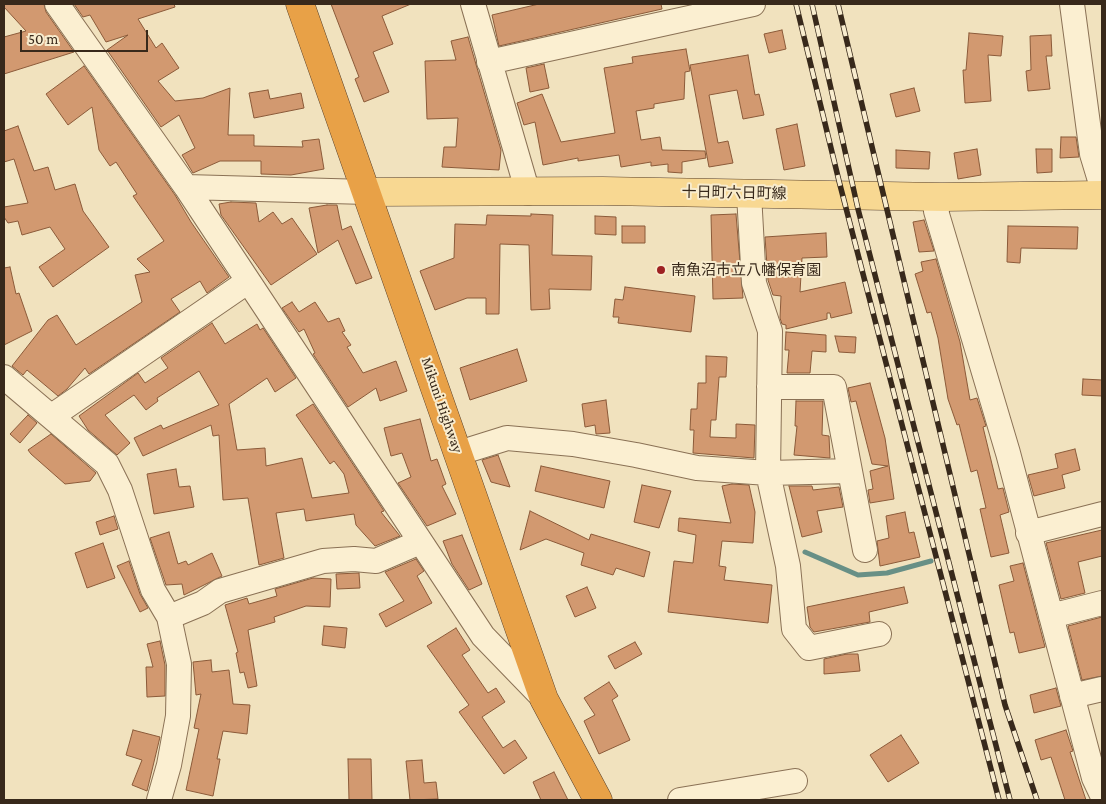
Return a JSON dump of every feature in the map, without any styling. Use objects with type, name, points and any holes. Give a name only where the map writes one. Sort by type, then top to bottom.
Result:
[{"type":"highway","name":"Mikuni Highway","points":[[300,4],[544,699],[598,800]]},
{"type":"main road","name":"十日町六日町線","points":[[367,192],[528,193],[603,191],[942,197],[1102,195]]},
{"type":"street","points":[[57,4],[186,187],[247,282],[483,636],[544,699]]},
{"type":"street","points":[[473,4],[528,193]]},
{"type":"street","points":[[489,62],[752,4]]},
{"type":"street","points":[[1072,4],[1092,154],[1102,187]]},
{"type":"street","points":[[186,187],[367,192]]},
{"type":"street","points":[[749,194],[754,283],[770,331],[768,473],[788,566],[794,629],[809,648],[879,634]]},
{"type":"street","points":[[942,197],[936,211],[1008,453],[1072,696],[1100,783]]},
{"type":"street","points":[[52,416],[247,282]]},
{"type":"street","points":[[4,377],[107,464],[120,490],[153,590],[169,617],[179,664],[178,716],[169,765],[159,800]]},
{"type":"street","points":[[770,388],[834,387],[864,550]]},
{"type":"street","points":[[459,453],[507,438],[572,444],[697,468],[768,473],[850,471]]},
{"type":"street","points":[[1028,533],[1102,514]]},
{"type":"street","points":[[169,617],[202,603],[220,591],[323,561],[354,559],[376,561],[420,542]]},
{"type":"street","points":[[1051,616],[1102,603]]},
{"type":"street","points":[[1072,696],[1102,689]]},
{"type":"street","points":[[680,800],[795,782]]},
{"type":"building","points":[[4,4],[44,4],[46,12],[74,52],[4,74],[4,37],[26,31],[4,7]]},
{"type":"building","points":[[74,4],[174,4],[175,7],[138,19],[156,48],[162,43],[179,68],[158,81],[175,101],[203,98],[230,88],[228,135],[254,135],[254,146],[303,147],[302,141],[319,139],[324,169],[291,175],[261,174],[261,161],[220,161],[193,173],[182,155],[195,148],[179,115],[161,127],[107,50],[128,35],[106,42],[90,15],[83,17]]},
{"type":"building","points":[[331,4],[411,4],[382,16],[393,44],[373,52],[389,92],[364,102],[355,79],[359,77]]},
{"type":"building","points":[[539,4],[661,4],[662,9],[499,46],[492,15]]},
{"type":"building","points":[[782,30],[786,49],[769,53],[764,34]]},
{"type":"building","points":[[969,33],[1003,36],[1001,56],[988,55],[991,101],[965,103],[963,70],[966,70]]},
{"type":"building","points":[[1051,35],[1052,56],[1046,56],[1050,89],[1028,91],[1026,71],[1031,70],[1030,36]]},
{"type":"building","points":[[468,37],[501,150],[499,170],[442,167],[444,147],[456,147],[458,118],[427,119],[425,61],[456,60],[451,41]]},
{"type":"building","points":[[686,49],[690,71],[685,72],[684,99],[654,104],[654,108],[636,111],[641,140],[660,137],[662,150],[705,151],[706,158],[682,162],[682,173],[668,172],[668,164],[651,166],[651,162],[621,167],[619,155],[578,161],[578,158],[543,165],[535,122],[524,125],[517,103],[542,94],[561,142],[615,133],[604,68],[633,63],[632,57]]},
{"type":"building","points":[[748,55],[755,95],[759,94],[764,115],[743,119],[737,90],[709,95],[718,143],[728,141],[733,163],[709,167],[690,65]]},
{"type":"building","points":[[544,64],[549,88],[530,92],[526,68]]},
{"type":"building","points":[[84,66],[175,195],[229,277],[207,293],[200,281],[171,299],[180,312],[89,374],[85,368],[67,389],[58,396],[27,370],[23,375],[12,366],[48,320],[57,315],[76,345],[142,302],[135,275],[150,272],[137,259],[164,241],[133,196],[137,194],[116,162],[110,166],[99,150],[92,107],[68,125],[46,94]]},
{"type":"building","points":[[914,88],[920,111],[896,117],[890,94]]},
{"type":"building","points":[[268,90],[270,99],[301,93],[304,108],[254,118],[249,93]]},
{"type":"building","points":[[797,124],[805,166],[784,170],[776,129]]},
{"type":"building","points":[[18,126],[34,171],[48,167],[55,190],[75,184],[83,211],[109,247],[53,287],[39,267],[65,249],[50,227],[22,235],[18,221],[8,223],[4,217],[4,207],[28,203],[14,159],[4,162],[4,131]]},
{"type":"building","points":[[1061,137],[1076,137],[1079,157],[1060,158]]},
{"type":"building","points":[[977,149],[981,175],[958,179],[954,153]]},
{"type":"building","points":[[1036,149],[1052,149],[1052,172],[1037,173]]},
{"type":"building","points":[[896,150],[930,152],[929,169],[896,168]]},
{"type":"building","points":[[231,202],[256,203],[259,222],[273,212],[282,224],[292,218],[317,254],[271,285],[221,215],[219,204]]},
{"type":"building","points":[[337,205],[342,230],[351,226],[372,278],[356,284],[338,240],[318,253],[309,208]]},
{"type":"building","points":[[531,214],[553,215],[552,255],[592,256],[591,290],[549,289],[550,309],[531,310],[529,245],[500,244],[499,314],[486,314],[486,298],[467,298],[435,310],[420,271],[454,258],[455,224],[486,225],[487,215],[531,216]]},
{"type":"building","points":[[736,214],[743,298],[713,299],[711,215]]},
{"type":"building","points":[[595,216],[616,217],[616,235],[595,234]]},
{"type":"building","points":[[924,220],[934,251],[919,252],[913,222]]},
{"type":"building","points":[[622,226],[645,226],[645,243],[622,243]]},
{"type":"building","points":[[1008,226],[1078,227],[1077,249],[1021,248],[1020,263],[1007,262]]},
{"type":"building","points":[[826,233],[827,257],[802,258],[800,292],[845,282],[852,313],[831,318],[830,313],[827,313],[827,319],[786,329],[786,325],[782,324],[780,318],[781,296],[773,295],[768,280],[765,237]]},
{"type":"building","points":[[936,259],[960,342],[970,400],[977,398],[986,426],[983,427],[998,489],[1003,488],[1009,512],[1000,515],[1009,553],[991,557],[980,509],[986,508],[977,470],[971,472],[959,424],[957,425],[948,399],[938,338],[931,312],[927,313],[915,274],[923,271],[921,262]]},
{"type":"building","points":[[10,267],[16,294],[19,293],[32,331],[4,345],[4,268]]},
{"type":"building","points":[[625,287],[695,296],[691,332],[618,323],[619,317],[613,317],[615,299],[623,300]]},
{"type":"building","points":[[292,302],[299,312],[315,302],[328,322],[339,318],[345,331],[342,332],[351,345],[347,347],[363,373],[396,361],[407,391],[380,401],[376,388],[348,407],[313,354],[315,353],[304,329],[299,332],[282,308]]},
{"type":"building","points":[[212,323],[225,344],[257,324],[260,330],[263,328],[296,378],[275,392],[267,378],[229,404],[237,450],[265,448],[266,466],[302,458],[312,498],[349,493],[344,474],[334,461],[330,464],[296,415],[313,404],[384,511],[381,512],[400,536],[375,546],[356,525],[354,514],[306,521],[304,509],[276,513],[284,558],[259,565],[248,498],[223,500],[219,435],[213,436],[211,425],[143,456],[134,438],[161,425],[163,429],[219,405],[199,371],[157,398],[158,401],[146,410],[134,395],[105,415],[130,443],[117,455],[88,430],[79,416],[138,373],[145,383],[168,368],[161,358]]},
{"type":"building","points":[[786,332],[826,335],[826,352],[812,351],[810,373],[787,373],[789,350],[785,350]]},
{"type":"building","points":[[835,336],[856,337],[855,353],[839,352]]},
{"type":"building","points":[[517,349],[527,381],[470,400],[460,368]]},
{"type":"building","points":[[706,356],[727,357],[726,377],[719,377],[716,420],[711,420],[710,437],[736,438],[736,424],[755,425],[754,458],[693,453],[694,430],[690,430],[691,409],[697,409],[698,383],[706,383]]},
{"type":"building","points":[[1083,379],[1102,380],[1102,396],[1082,395]]},
{"type":"building","points":[[870,383],[885,438],[894,499],[870,503],[868,490],[873,489],[870,471],[888,466],[872,464],[856,401],[851,402],[848,388]]},
{"type":"building","points":[[606,400],[610,433],[596,434],[595,425],[585,427],[582,404]]},
{"type":"building","points":[[796,401],[823,401],[822,435],[829,436],[830,458],[794,455],[797,426],[795,426]]},
{"type":"building","points":[[28,415],[37,423],[20,443],[10,434]]},
{"type":"building","points":[[420,419],[431,461],[437,459],[446,484],[442,486],[456,514],[427,526],[398,483],[411,477],[402,453],[391,456],[384,428]]},
{"type":"building","points":[[51,434],[96,473],[90,481],[65,484],[31,454],[28,450]]},
{"type":"building","points":[[1075,449],[1080,470],[1062,475],[1065,488],[1034,496],[1028,475],[1058,468],[1055,454]]},
{"type":"building","points":[[498,455],[510,487],[491,482],[482,460]]},
{"type":"building","points":[[541,466],[610,481],[604,508],[535,491]]},
{"type":"building","points":[[176,469],[179,487],[190,486],[194,507],[154,514],[147,474]]},
{"type":"building","points":[[732,484],[749,485],[755,512],[753,543],[722,541],[719,566],[726,567],[724,580],[772,585],[768,623],[668,612],[674,561],[693,563],[696,535],[678,531],[679,518],[731,523],[722,486]]},
{"type":"building","points":[[642,485],[671,491],[659,528],[634,522]]},
{"type":"building","points":[[789,486],[812,486],[813,490],[839,487],[843,507],[817,511],[822,532],[802,537]]},
{"type":"building","points":[[530,511],[589,540],[591,534],[650,552],[644,577],[616,568],[613,575],[581,565],[584,553],[546,539],[520,550]]},
{"type":"building","points":[[905,512],[909,533],[914,532],[920,557],[880,566],[877,541],[889,538],[886,516]]},
{"type":"building","points":[[114,516],[118,529],[100,535],[96,522]]},
{"type":"building","points":[[1102,530],[1102,556],[1078,562],[1085,593],[1061,599],[1046,543]]},
{"type":"building","points":[[169,532],[178,564],[186,561],[188,565],[212,553],[222,576],[184,595],[182,584],[166,585],[150,538]]},
{"type":"building","points":[[462,535],[482,584],[469,590],[452,564],[443,541]]},
{"type":"building","points":[[103,543],[115,578],[87,588],[75,553]]},
{"type":"building","points":[[416,559],[424,571],[417,576],[432,603],[386,627],[379,614],[404,601],[385,572]]},
{"type":"building","points":[[129,561],[140,594],[148,608],[140,612],[117,566]]},
{"type":"building","points":[[1023,563],[1045,647],[1019,653],[1014,632],[1010,633],[999,585],[1014,581],[1010,566]]},
{"type":"building","points":[[359,573],[360,588],[337,589],[336,574]]},
{"type":"building","points":[[313,578],[331,579],[330,607],[306,606],[274,617],[275,622],[248,630],[257,686],[248,688],[244,672],[240,673],[236,653],[238,652],[225,605],[247,598],[249,604],[277,596],[275,589]]},
{"type":"building","points":[[587,587],[596,608],[575,617],[566,596]]},
{"type":"building","points":[[904,587],[908,603],[869,612],[870,622],[814,632],[810,627],[807,607]]},
{"type":"building","points":[[1102,617],[1102,676],[1082,680],[1068,626]]},
{"type":"building","points":[[324,626],[347,628],[345,648],[322,645]]},
{"type":"building","points":[[456,628],[470,650],[462,655],[488,693],[496,688],[505,702],[482,717],[503,748],[515,740],[527,758],[504,774],[459,712],[469,705],[427,646]]},
{"type":"building","points":[[160,641],[165,665],[165,696],[147,697],[146,667],[153,667],[147,644]]},
{"type":"building","points":[[635,642],[642,654],[615,669],[608,656]]},
{"type":"building","points":[[847,654],[858,654],[860,671],[824,674],[824,659]]},
{"type":"building","points":[[211,660],[212,672],[229,670],[233,704],[250,705],[247,734],[223,731],[217,759],[220,759],[213,796],[186,790],[199,729],[194,728],[201,694],[196,695],[193,662]]},
{"type":"building","points":[[609,682],[618,696],[612,700],[630,740],[599,754],[584,721],[595,715],[584,698]]},
{"type":"building","points":[[1056,688],[1061,706],[1034,713],[1030,695]]},
{"type":"building","points":[[133,730],[160,737],[147,791],[132,785],[142,760],[126,755]]},
{"type":"building","points":[[1066,730],[1073,751],[1070,752],[1086,800],[1065,800],[1051,757],[1041,760],[1035,740]]},
{"type":"building","points":[[901,735],[919,763],[888,782],[870,755]]},
{"type":"building","points":[[348,759],[371,759],[372,800],[349,800]]},
{"type":"building","points":[[422,760],[424,783],[436,782],[438,799],[410,800],[406,761]]},
{"type":"building","points":[[554,772],[568,800],[541,800],[533,782]]},
{"type":"waterway","points":[[805,552],[858,575],[887,573],[931,561]]},
{"type":"railway","points":[[796,4],[839,181],[999,800]]},
{"type":"railway","points":[[812,4],[858,209],[1010,800]]},
{"type":"railway","points":[[838,4],[1005,705],[1037,800]]},
{"type":"place","name":"南魚沼市立八幡保育園","points":[[661,270]]}]
